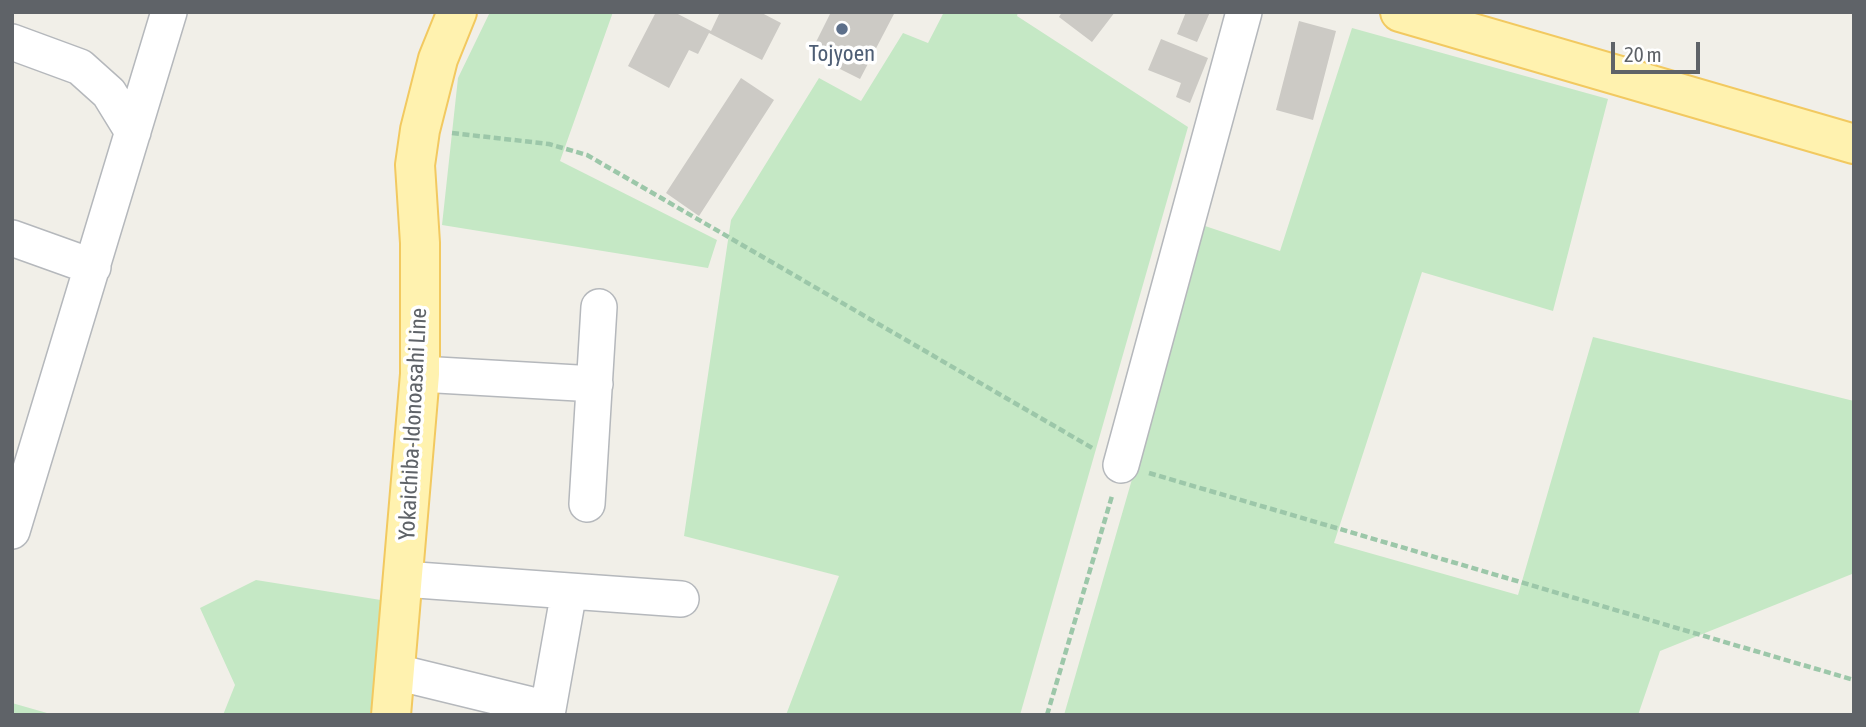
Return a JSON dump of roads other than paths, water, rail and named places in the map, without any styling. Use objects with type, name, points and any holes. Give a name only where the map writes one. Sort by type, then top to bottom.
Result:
[{"type":"main road","name":"Yokaichiba-Idonoasahi Line","points":[[391,715],[420,374],[420,243],[415,165],[420,130],[438,59],[457,12]]},
{"type":"main road","points":[[1400,12],[1854,144]]},
{"type":"street","points":[[12,531],[24,451],[93,267],[169,12]]},
{"type":"street","points":[[1121,465],[1244,12]]},
{"type":"street","points":[[12,42],[80,67],[109,93],[133,132]]},
{"type":"street","points":[[12,238],[93,267]]},
{"type":"street","points":[[587,504],[599,307]]},
{"type":"street","points":[[420,374],[594,384]]},
{"type":"street","points":[[404,579],[681,599]]},
{"type":"street","points":[[396,672],[548,709],[569,590]]},
{"type":"place","name":"Tojyoen","points":[[842,29]]}]
